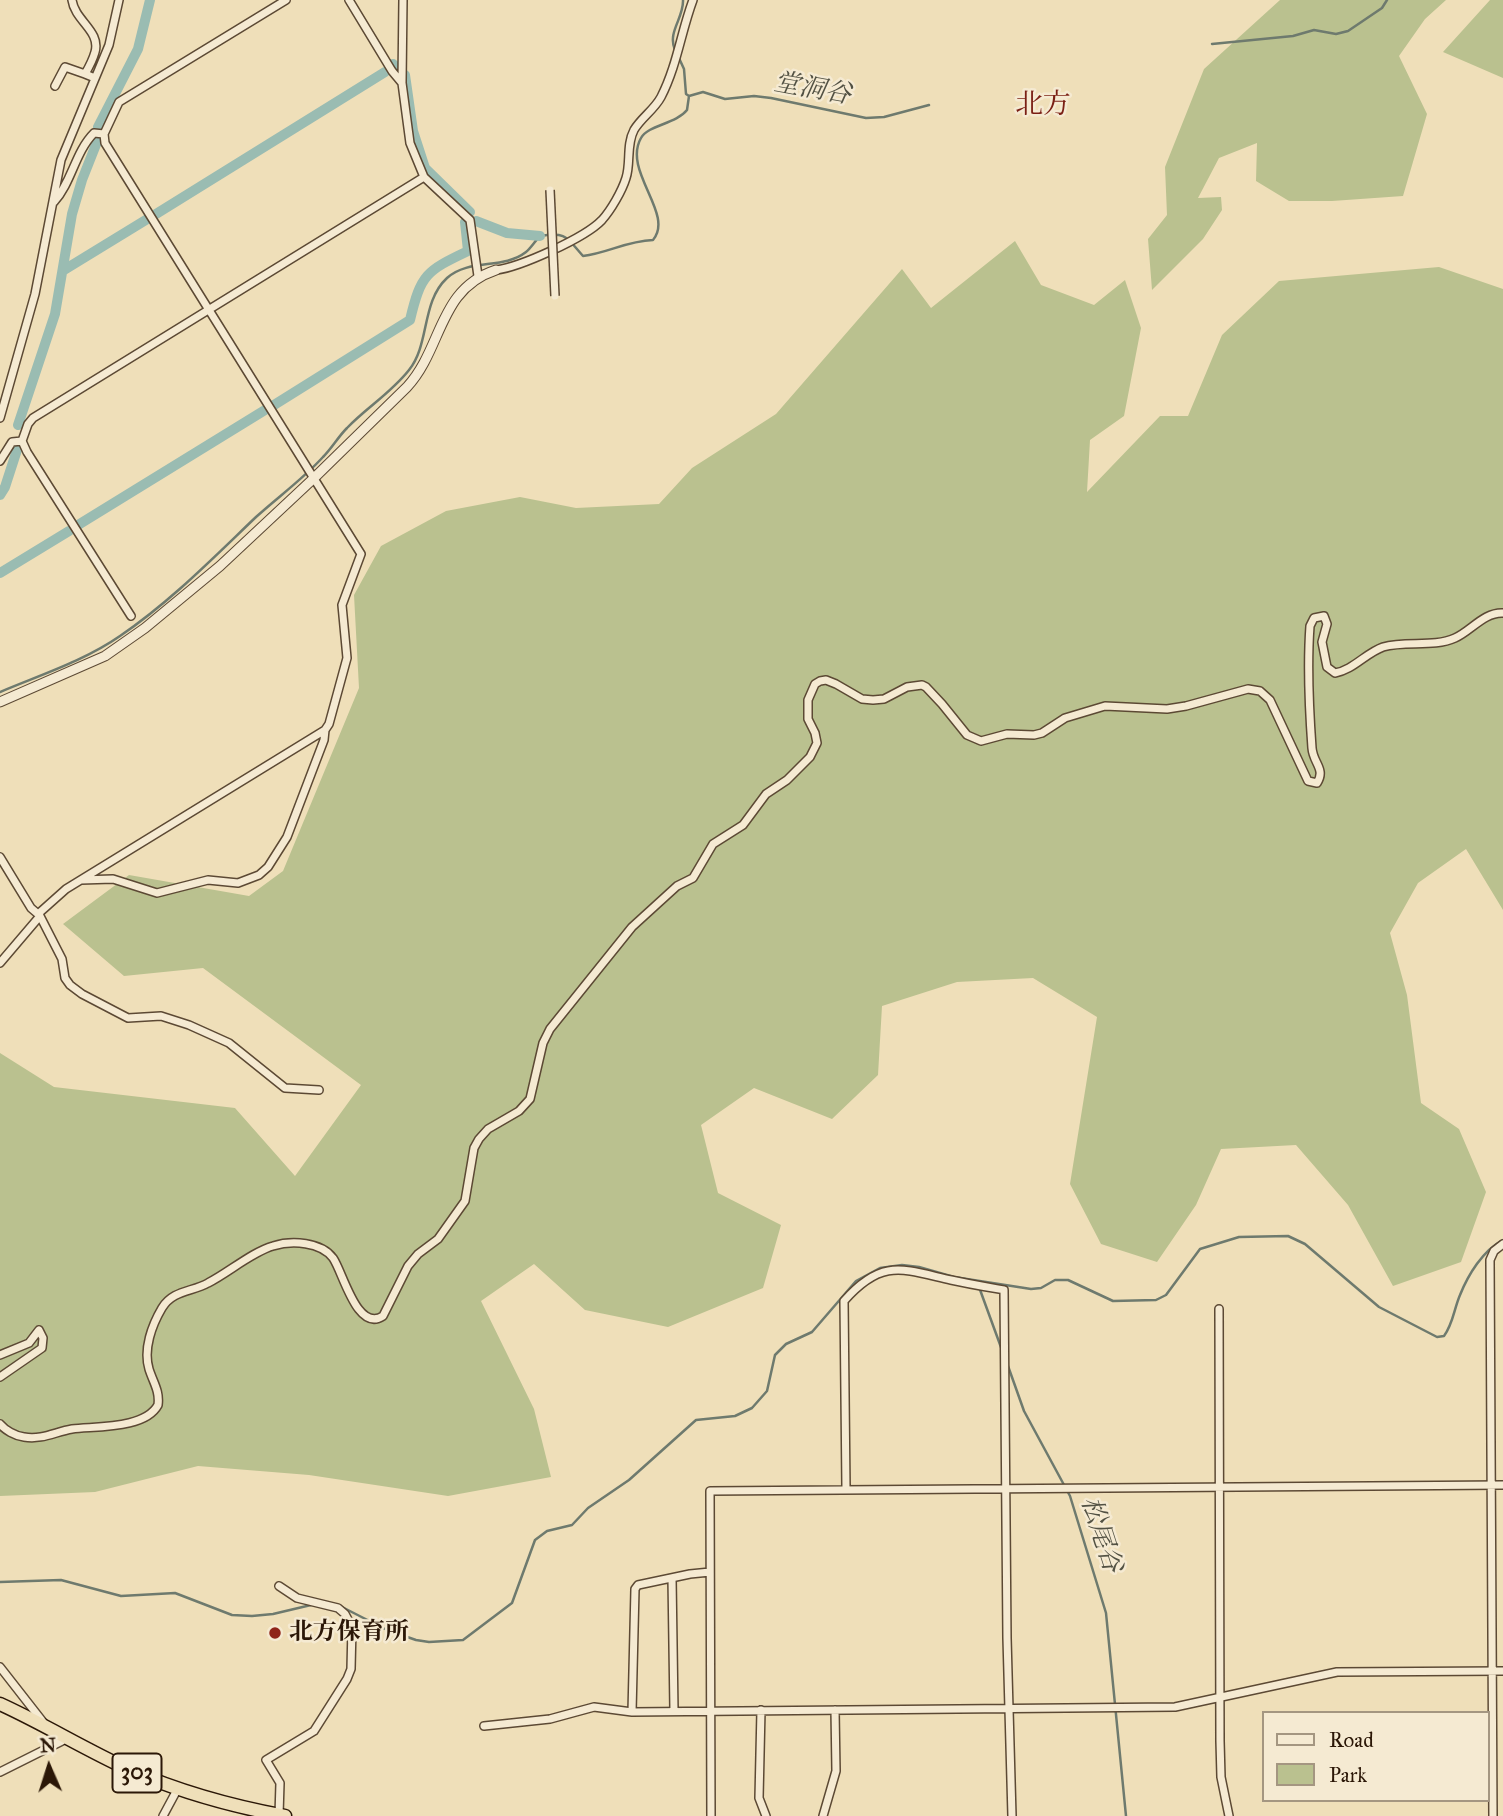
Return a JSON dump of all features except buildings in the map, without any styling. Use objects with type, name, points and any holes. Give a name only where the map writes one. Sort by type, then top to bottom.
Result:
[{"type":"highway","name":"303","points":[[0,1704],[127,1769],[177,1790],[235,1811],[282,1816]]},
{"type":"street","points":[[72,0],[76,15],[95,38],[96,51],[85,74]]},
{"type":"street","points":[[0,418],[35,294],[61,160],[109,45],[119,0]]},
{"type":"street","points":[[0,963],[39,915],[66,889],[325,730],[330,724],[347,658],[342,605],[361,554],[105,143],[104,134],[119,102],[286,0]]},
{"type":"street","points":[[349,0],[402,83]]},
{"type":"street","points":[[403,0],[402,83],[410,143],[424,177],[470,220],[478,276]]},
{"type":"street","points":[[0,702],[80,668],[129,640],[220,566],[313,480],[419,373],[455,298],[478,276],[513,268],[590,230],[603,219],[626,178],[630,140],[634,129],[659,101],[672,74],[693,0]]},
{"type":"street","points":[[55,86],[65,67],[95,78]]},
{"type":"street","points":[[53,203],[62,194],[89,138],[94,133],[104,134]]},
{"type":"street","points":[[22,440],[33,418],[424,177]]},
{"type":"street","points":[[550,190],[555,296]]},
{"type":"street","points":[[0,461],[12,442],[22,440]]},
{"type":"street","points":[[22,440],[131,617]]},
{"type":"street","points":[[0,1424],[4,1429],[21,1437],[39,1438],[69,1430],[113,1426],[145,1418],[158,1405],[159,1391],[147,1358],[150,1335],[163,1306],[181,1292],[205,1285],[274,1246],[303,1244],[319,1247],[332,1256],[349,1295],[363,1313],[370,1319],[383,1316],[408,1266],[418,1254],[438,1239],[465,1201],[474,1148],[479,1139],[488,1129],[519,1111],[530,1099],[543,1043],[550,1029],[632,927],[677,886],[693,878],[713,844],[743,825],[766,794],[787,780],[810,757],[817,743],[808,719],[808,700],[815,684],[820,681],[826,680],[862,699],[873,700],[884,699],[907,687],[922,685],[967,735],[981,741],[1007,734],[1042,733],[1065,718],[1105,706],[1167,709],[1248,689],[1260,691],[1270,700],[1308,781],[1317,783],[1322,776],[1312,753],[1308,690],[1309,637],[1314,618],[1324,616],[1327,624],[1322,642],[1327,667],[1335,673],[1343,672],[1379,649],[1453,640],[1495,613],[1503,613]]},
{"type":"street","points":[[80,880],[113,879],[157,893],[208,880],[238,883],[259,875],[268,867],[287,836],[324,740],[325,730]]},
{"type":"street","points":[[0,857],[31,908],[39,915],[62,959],[65,978],[82,994],[128,1018],[161,1017],[189,1025],[229,1044],[285,1088],[319,1090]]},
{"type":"street","points":[[1493,1816],[1490,1260],[1494,1251],[1503,1244]]},
{"type":"street","points":[[846,1489],[844,1301],[857,1286],[870,1277],[892,1269],[916,1270],[949,1280],[1004,1290],[1008,1709],[1012,1816]]},
{"type":"street","points":[[1219,1309],[1221,1777],[1228,1816]]},
{"type":"street","points":[[0,1355],[29,1343],[39,1330],[43,1338],[42,1348],[0,1377]]},
{"type":"street","points":[[711,1816],[710,1491],[1503,1485]]},
{"type":"street","points":[[632,1712],[635,1590],[638,1585],[710,1573]]},
{"type":"street","points":[[673,1578],[674,1711]]},
{"type":"street","points":[[279,1586],[298,1598],[338,1608],[349,1619],[352,1627],[351,1669],[314,1731],[266,1760],[280,1783],[282,1816]]},
{"type":"street","points":[[0,1667],[45,1725]]},
{"type":"street","points":[[484,1727],[550,1718],[594,1707],[632,1712],[1175,1707],[1337,1672],[1503,1671]]},
{"type":"street","points":[[761,1710],[759,1798],[766,1816]]},
{"type":"street","points":[[823,1816],[835,1771],[835,1710]]},
{"type":"street","points":[[0,1772],[62,1741],[66,1736]]},
{"type":"street","points":[[163,1816],[177,1790]]},
{"type":"green space","points":[[1280,0],[1446,0],[1425,19],[1399,56],[1427,114],[1403,196],[1289,201],[1256,181],[1257,143],[1219,158],[1198,198],[1221,197],[1222,210],[1203,239],[1152,290],[1148,239],[1167,215],[1165,167],[1204,69]]},
{"type":"green space","points":[[1490,0],[1503,0],[1503,78],[1443,52]]},
{"type":"green space","points":[[1015,241],[1041,285],[1094,305],[1125,280],[1141,328],[1124,416],[1090,440],[1087,492],[1160,416],[1188,416],[1222,335],[1279,281],[1439,267],[1503,289],[1503,910],[1466,849],[1418,883],[1390,933],[1407,995],[1421,1103],[1459,1129],[1486,1192],[1461,1262],[1393,1286],[1348,1205],[1296,1145],[1221,1149],[1196,1205],[1157,1262],[1101,1244],[1070,1184],[1097,1017],[1033,978],[957,982],[882,1006],[878,1075],[832,1119],[754,1088],[701,1125],[718,1193],[781,1225],[763,1288],[668,1327],[585,1310],[534,1264],[481,1301],[534,1409],[551,1477],[448,1496],[309,1475],[198,1466],[95,1492],[0,1496],[0,1053],[54,1087],[235,1108],[295,1176],[361,1085],[203,968],[124,976],[63,924],[129,875],[249,896],[283,871],[359,688],[354,595],[381,546],[446,511],[520,497],[576,508],[659,504],[692,468],[776,414],[902,269],[931,308]]},
{"type":"waterway","points":[[98,127],[138,49],[150,0]]},
{"type":"waterway","points":[[675,50],[673,37],[683,0]]},
{"type":"waterway","name":"堂洞谷","points":[[1212,44],[1293,36],[1314,30],[1336,34],[1348,31],[1382,8],[1387,0]]},
{"type":"waterway","points":[[0,692],[77,660],[120,636],[173,594],[307,473],[347,428],[409,370],[416,360],[433,299],[447,278],[465,268],[517,257],[528,250],[540,236],[565,237],[583,256],[653,240],[658,230],[658,218],[642,178],[637,151],[645,134],[687,110],[689,96],[686,94],[684,69],[678,56]]},
{"type":"waterway","points":[[393,64],[397,68]]},
{"type":"waterway","points":[[156,214],[385,72]]},
{"type":"waterway","points":[[405,75],[413,131],[425,168],[470,212]]},
{"type":"waterway","name":"堂洞谷","points":[[689,96],[703,92],[725,99],[754,96],[771,98],[866,118],[884,117],[929,105]]},
{"type":"waterway","points":[[18,425],[55,314],[72,214],[97,142]]},
{"type":"waterway","points":[[64,270],[149,218]]},
{"type":"waterway","points":[[476,221],[507,233],[540,236]]},
{"type":"waterway","points":[[274,405],[410,320],[418,293],[427,276],[434,269],[468,251],[465,222]]},
{"type":"waterway","points":[[78,525],[265,410]]},
{"type":"waterway","points":[[0,495],[17,450]]},
{"type":"waterway","points":[[0,573],[69,531]]},
{"type":"waterway","points":[[342,1607],[387,1630],[416,1640],[463,1640],[512,1603],[535,1540],[547,1531],[572,1525],[588,1508],[629,1480],[696,1420],[735,1416],[752,1408],[767,1391],[775,1355],[786,1344],[812,1332],[856,1281],[880,1268],[902,1265],[919,1267],[954,1277],[1031,1289],[1041,1288],[1055,1280],[1068,1280],[1113,1301],[1156,1300],[1166,1295],[1200,1249],[1239,1237],[1288,1236],[1305,1244],[1379,1307],[1437,1337],[1444,1336],[1447,1331],[1463,1287],[1472,1271],[1489,1250],[1503,1240]]},
{"type":"waterway","name":"松尾谷","points":[[979,1287],[1002,1350]]},
{"type":"waterway","name":"松尾谷","points":[[1008,1366],[1024,1411],[1070,1496],[1106,1613],[1126,1816]]},
{"type":"waterway","points":[[0,1582],[61,1580],[121,1596],[175,1593],[232,1615],[273,1614],[311,1605]]},
{"type":"place","name":"北方保育所","points":[[275,1633]]},
{"type":"district","name":"北方","points":[[1043,106]]}]
